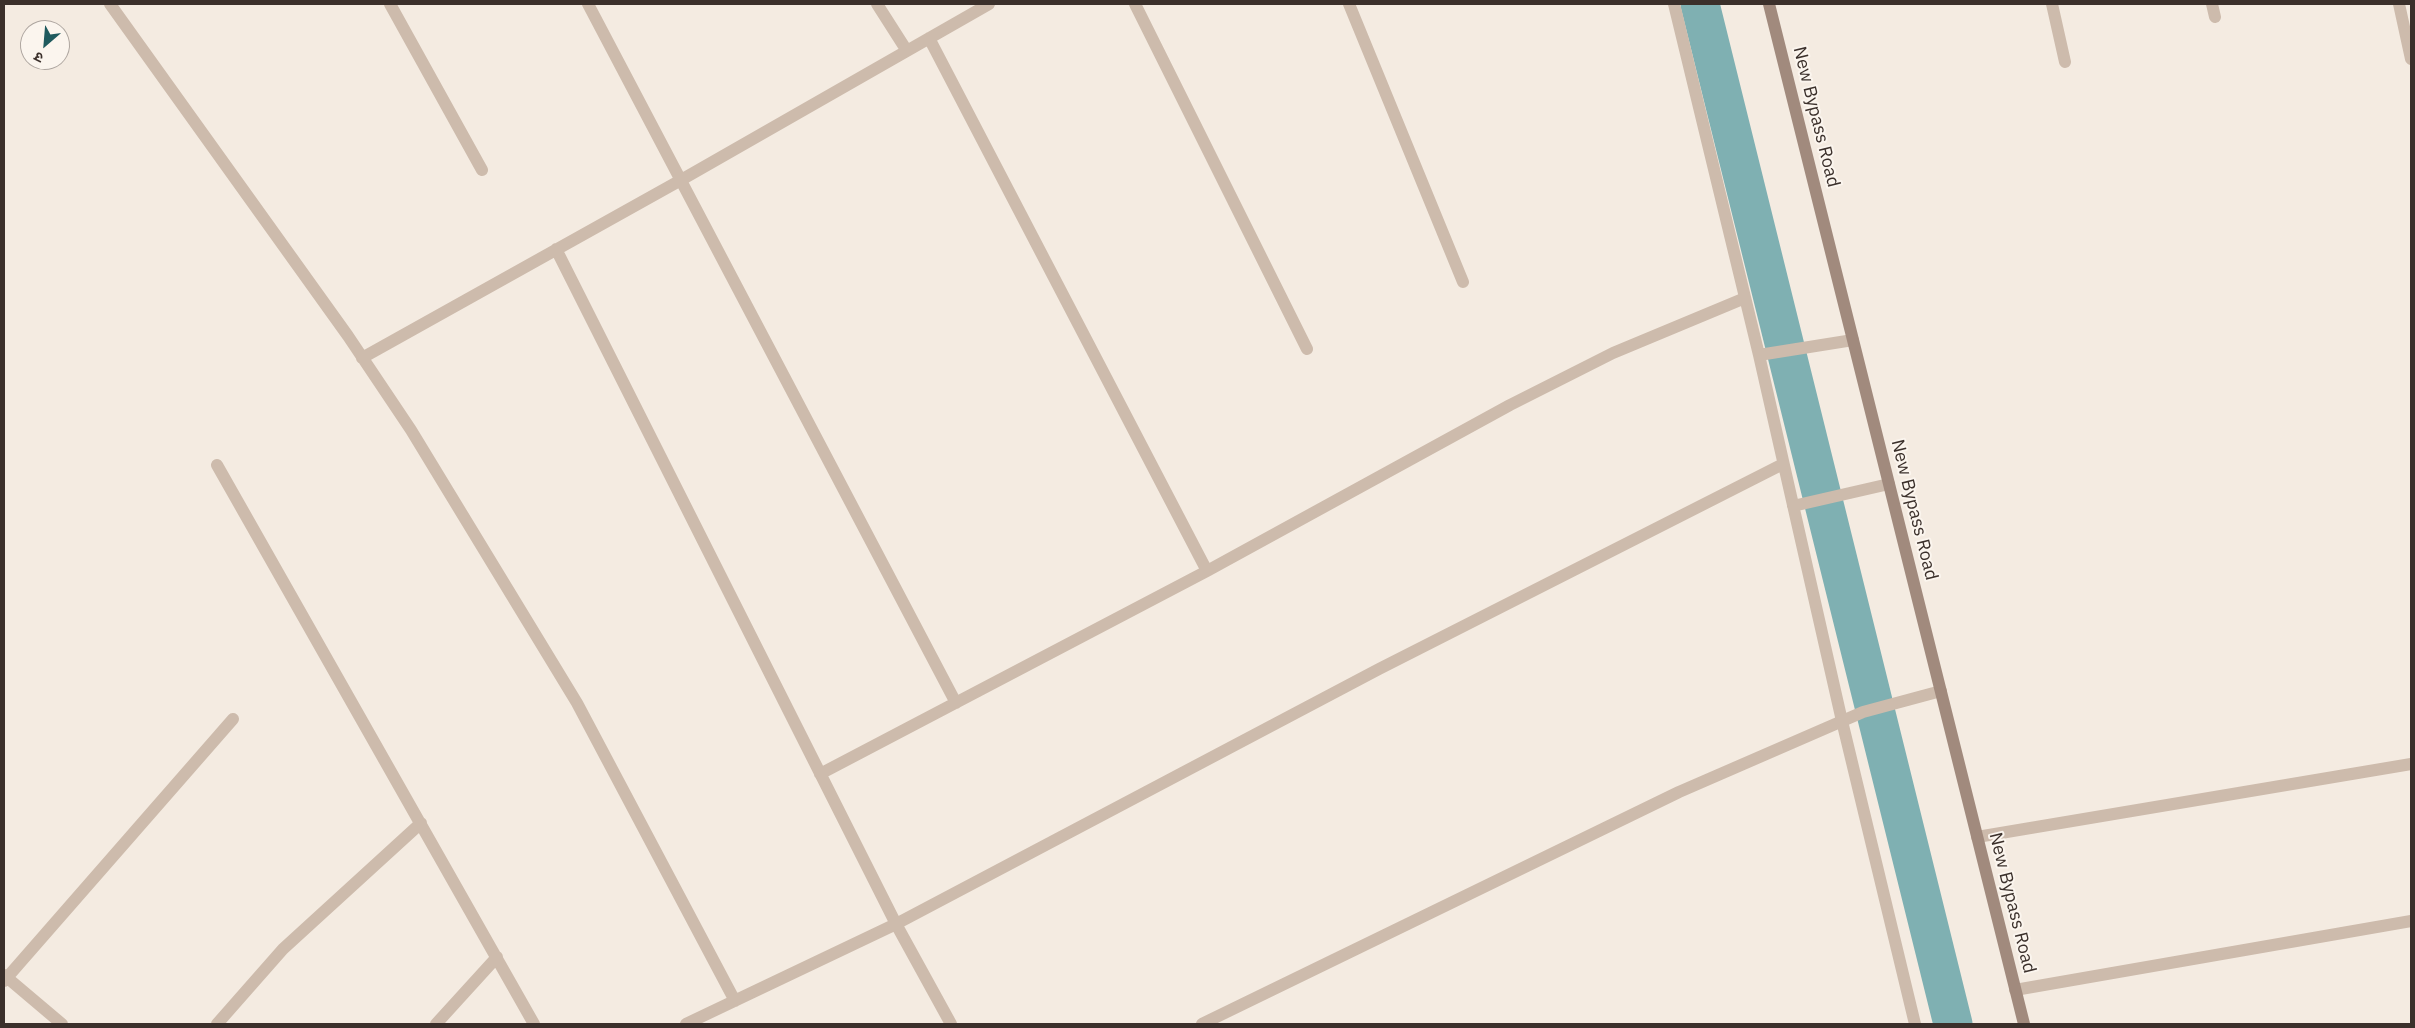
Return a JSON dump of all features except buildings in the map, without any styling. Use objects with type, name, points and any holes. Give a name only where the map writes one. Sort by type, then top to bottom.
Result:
[{"type":"main road","name":"New Bypass Road","points":[[1769,4],[2024,1024]]},
{"type":"street","points":[[110,4],[362,358],[411,430],[577,703],[735,1001]]},
{"type":"street","points":[[390,4],[482,170]]},
{"type":"street","points":[[588,4],[956,703]]},
{"type":"street","points":[[877,4],[907,51]]},
{"type":"street","points":[[362,358],[681,180],[989,4]]},
{"type":"street","points":[[1135,4],[1307,349]]},
{"type":"street","points":[[1349,4],[1464,282]]},
{"type":"street","points":[[1674,4],[1759,355],[1842,721],[1915,1024]]},
{"type":"street","points":[[2052,4],[2065,62]]},
{"type":"street","points":[[2212,4],[2215,17]]},
{"type":"street","points":[[2399,4],[2407,20],[2411,59]]},
{"type":"street","points":[[929,38],[1207,571]]},
{"type":"street","points":[[556,249],[896,924],[951,1024]]},
{"type":"street","points":[[820,774],[1207,571],[1501,410],[1605,357],[1745,298]]},
{"type":"street","points":[[1759,355],[1853,340]]},
{"type":"street","points":[[686,1024],[896,924],[1379,669],[1783,464]]},
{"type":"street","points":[[217,465],[422,822],[534,1024]]},
{"type":"street","points":[[1793,506],[1889,484]]},
{"type":"street","points":[[1202,1024],[1679,792],[1863,712],[1941,691]]},
{"type":"street","points":[[62,1024],[5,978],[233,719]]},
{"type":"street","points":[[1977,837],[2411,764]]},
{"type":"street","points":[[217,1024],[283,949],[422,822]]},
{"type":"street","points":[[2015,990],[2411,921]]},
{"type":"street","points":[[436,1024],[497,957]]},
{"type":"waterway","points":[[1700,4],[1953,1024]]}]
